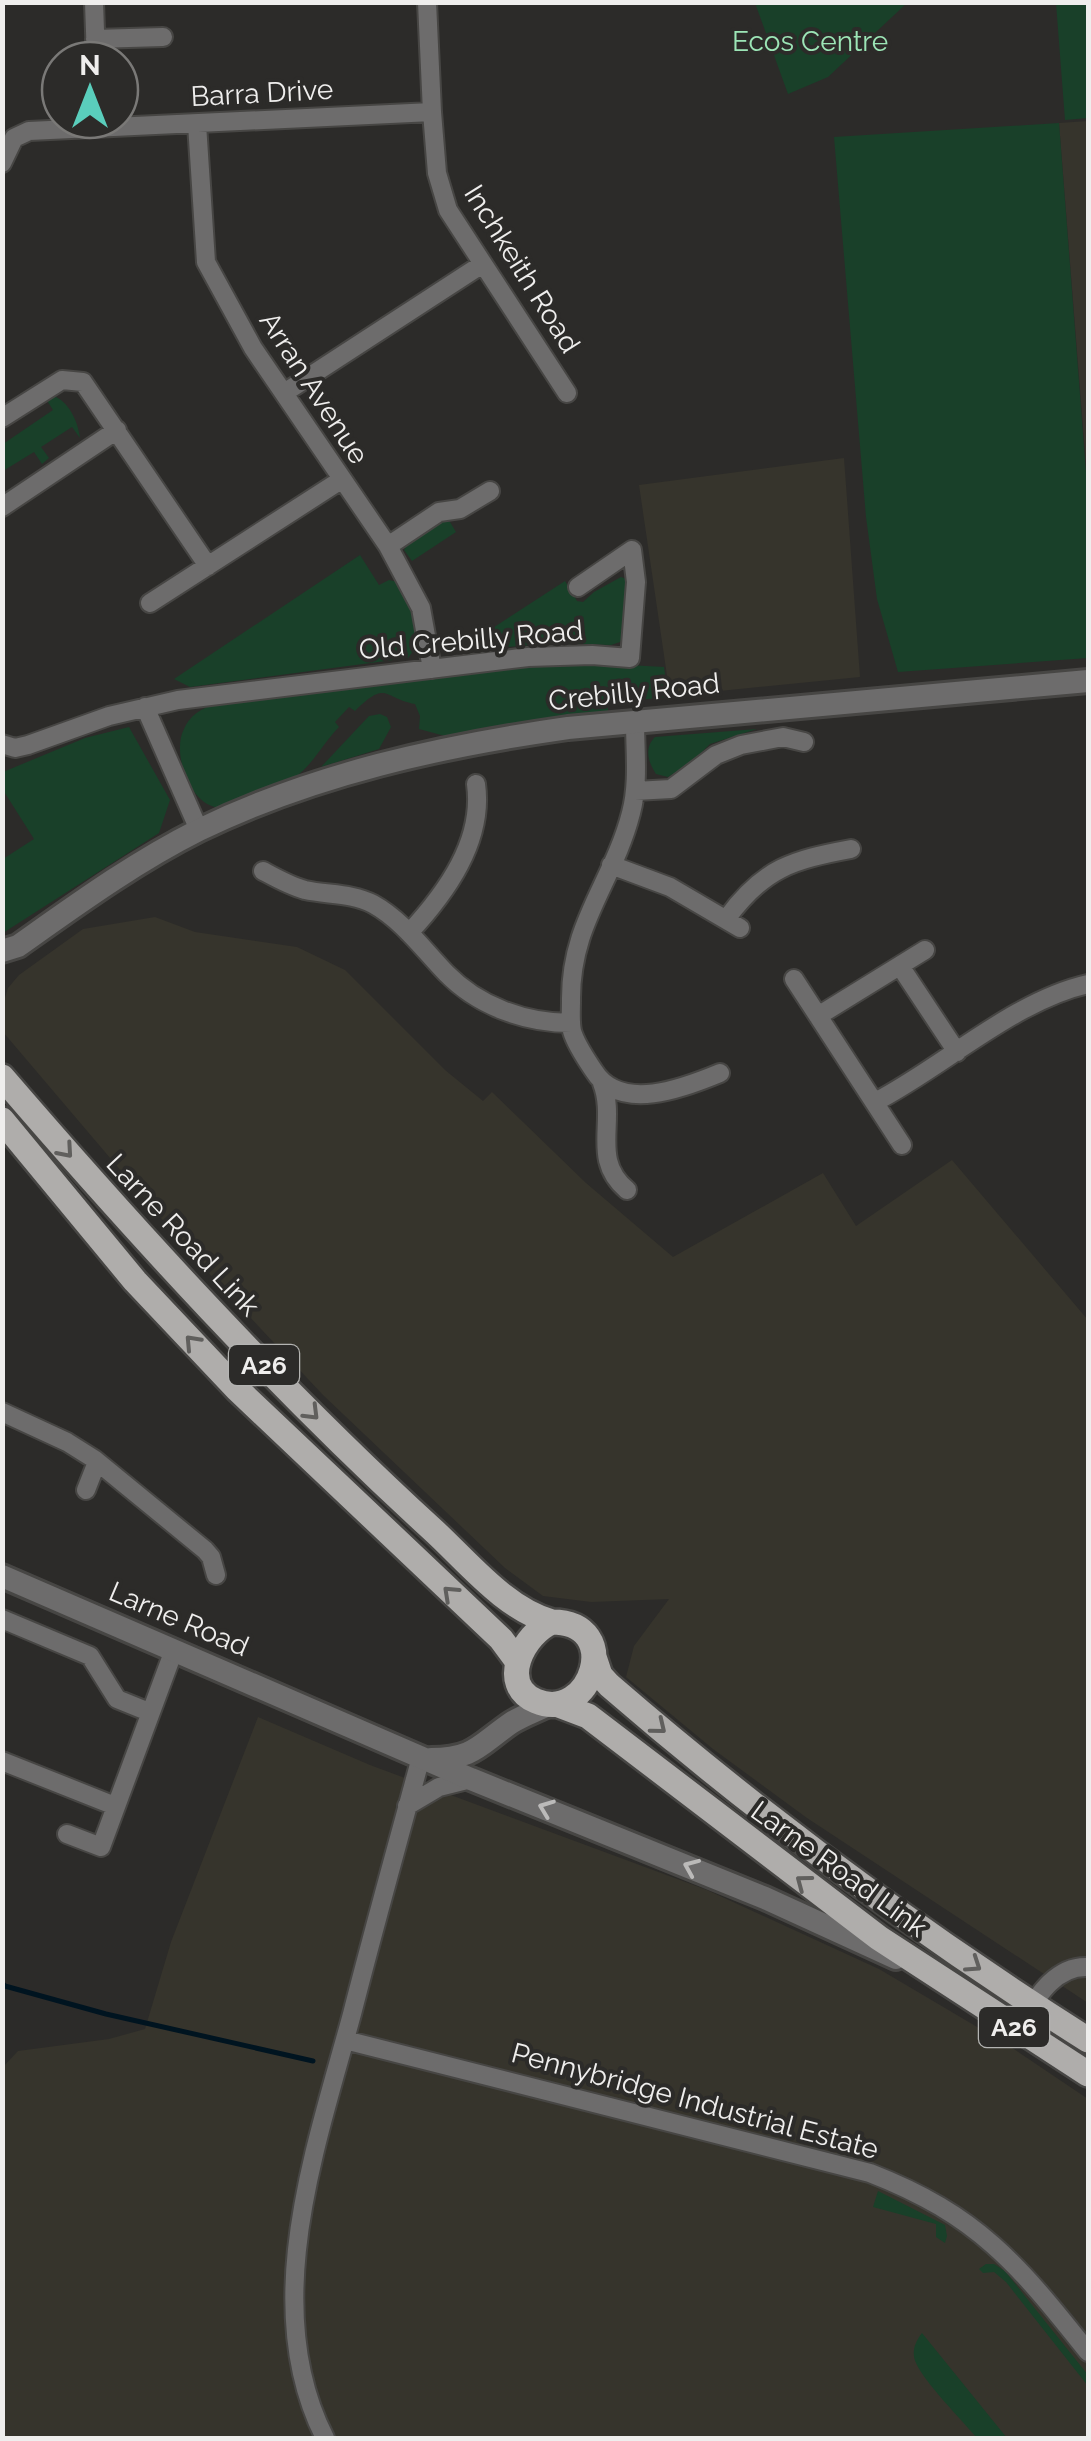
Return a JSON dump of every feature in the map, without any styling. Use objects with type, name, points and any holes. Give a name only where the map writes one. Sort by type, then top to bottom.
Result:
[{"type":"main road","name":"Larne Road Link","points":[[2,1077],[213,1314],[384,1485],[516,1606],[552,1622]]},
{"type":"main road","name":"A26","points":[[2,1120],[135,1281],[237,1389],[501,1639],[518,1668],[519,1683],[528,1698],[554,1705]]},
{"type":"main road","name":"A26","points":[[552,1622],[577,1626],[586,1633],[594,1657]]},
{"type":"main road","points":[[518,1668],[534,1634],[552,1622]]},
{"type":"main road","name":"Larne Road Link","points":[[594,1657],[600,1675],[609,1685],[721,1778],[955,1952],[1088,2040]]},
{"type":"main road","points":[[554,1705],[570,1701],[587,1683],[594,1657]]},
{"type":"main road","name":"Larne Road Link","points":[[554,1705],[588,1716],[834,1905],[1088,2074]]},
{"type":"street","points":[[94,2],[95,39],[163,37]]},
{"type":"street","points":[[426,2],[432,112]]},
{"type":"street","name":"Barra Drive","points":[[140,124],[432,112]]},
{"type":"street","name":"Inchkeith Road","points":[[432,112],[442,195],[481,265],[567,393]]},
{"type":"street","name":"Arran Avenue","points":[[197,124],[206,262],[253,348],[388,546],[418,602],[432,669]]},
{"type":"street","name":"Barra Drive","points":[[2,163],[12,141],[22,133],[40,131]]},
{"type":"street","points":[[284,393],[481,265]]},
{"type":"street","points":[[2,418],[62,380],[77,380],[90,388],[208,566]]},
{"type":"street","points":[[3,506],[117,430]]},
{"type":"street","points":[[150,604],[341,480]]},
{"type":"street","points":[[388,546],[439,512],[460,509],[490,491]]},
{"type":"street","name":"Old Crebilly Road","points":[[145,707],[556,655],[630,658],[636,582],[632,550],[578,587]]},
{"type":"street","name":"Crebilly Road","points":[[2,965],[10,949],[104,886],[200,830],[294,791],[415,756],[485,740],[635,722],[1088,681]]},
{"type":"street","points":[[2,744],[15,748],[28,745],[145,707],[200,830]]},
{"type":"street","points":[[627,1190],[610,1173],[606,1160],[608,1110],[602,1083],[577,1043],[571,1024],[574,955],[581,929],[627,828],[635,791],[635,722]]},
{"type":"street","points":[[635,791],[671,789],[716,755],[741,746],[783,736],[804,742]]},
{"type":"street","points":[[409,933],[439,897],[460,863],[478,812],[476,784]]},
{"type":"street","points":[[611,865],[670,887],[734,923],[743,896],[774,870],[803,858],[851,849]]},
{"type":"street","points":[[263,871],[303,889],[371,903],[409,933],[449,977],[485,1001],[533,1021],[571,1024]]},
{"type":"street","points":[[818,1016],[925,950]]},
{"type":"street","points":[[900,966],[957,1052]]},
{"type":"street","points":[[794,979],[902,1146]]},
{"type":"street","points":[[875,1102],[1026,1010],[1088,984]]},
{"type":"street","points":[[602,1083],[616,1092],[652,1092],[686,1088],[720,1073]]},
{"type":"street","points":[[2,1412],[67,1442],[98,1462],[205,1550],[216,1575]]},
{"type":"street","points":[[86,1490],[98,1462]]},
{"type":"street","name":"Larne Road","points":[[2,1576],[472,1779],[765,1898],[940,1978]]},
{"type":"street","points":[[2,1619],[90,1656],[116,1699],[150,1712]]},
{"type":"street","points":[[66,1834],[100,1847],[174,1650]]},
{"type":"street","points":[[406,1806],[439,1787],[472,1779],[502,1731],[518,1668]]},
{"type":"street","points":[[325,2438],[309,2398],[299,2354],[295,2294],[298,2236],[406,1806],[424,1758],[462,1756],[554,1705]]},
{"type":"street","points":[[2,1760],[115,1806]]},
{"type":"street","points":[[1016,2029],[1058,1974],[1074,1967],[1088,1967]]},
{"type":"street","name":"Pennybridge Industrial Estate","points":[[345,2040],[853,2168],[902,2186],[956,2215],[994,2244],[1032,2281],[1088,2352]]},
{"type":"shaded area","points":[[1088,121],[1088,490],[1059,123]]},
{"type":"shaded area","points":[[844,458],[860,677],[670,696],[639,485]]},
{"type":"shaded area","points":[[155,917],[195,932],[297,947],[345,970],[445,1070],[483,1101],[492,1092],[586,1183],[673,1257],[823,1173],[856,1226],[952,1160],[1088,1320],[1088,2003],[807,1818],[713,1749],[626,1677],[634,1646],[669,1599],[591,1602],[543,1596],[505,1568],[323,1395],[201,1265],[3,1032],[4,1001],[8,988],[19,975],[83,929]]},
{"type":"shaded area","points":[[258,1717],[370,1765],[707,1890],[879,1969],[1011,2047],[1088,2099],[1088,2438],[3,2438],[3,2067],[18,2051],[109,2039],[145,2029],[171,1942]]},
{"type":"green space","name":"Ecos Centre","points":[[755,2],[907,3],[828,77],[788,94]]},
{"type":"green space","points":[[1056,3],[1088,3],[1088,118],[1065,120]]},
{"type":"green space","points":[[1059,123],[1088,498],[1088,658],[898,672],[877,599],[866,517],[834,137]]},
{"type":"green space","points":[[56,397],[72,414],[80,438],[72,427],[41,447],[49,458],[42,464],[34,452],[3,471],[3,444],[53,410],[46,399]]},
{"type":"green space","points":[[441,521],[450,522],[456,532],[412,561],[404,550],[409,541]]},
{"type":"green space","points":[[360,555],[379,585],[389,580],[398,582],[408,600],[417,631],[414,650],[408,658],[190,687],[174,679]]},
{"type":"green space","points":[[621,577],[629,580],[625,634],[620,642],[497,648],[486,645],[479,637],[565,581],[577,601],[583,602]]},
{"type":"green space","points":[[575,662],[664,667],[668,697],[608,703],[608,714],[492,726],[445,736],[419,729],[420,716],[415,704],[380,693],[355,711],[349,707],[335,722],[339,727],[294,778],[255,797],[222,807],[205,803],[197,795],[181,762],[181,738],[187,723],[198,712],[219,702],[512,666]]},
{"type":"green space","points":[[369,716],[387,717],[391,727],[379,749],[321,767]]},
{"type":"green space","points":[[129,727],[170,800],[159,833],[3,933],[3,859],[34,839],[3,790],[3,772],[85,738]]},
{"type":"green space","points":[[757,729],[710,744],[668,777],[656,774],[649,760],[649,746],[655,737]]},
{"type":"green space","points":[[878,2191],[945,2225],[945,2243],[936,2237],[936,2224],[873,2207]]},
{"type":"green space","points":[[986,2264],[1005,2271],[1088,2375],[1088,2386],[1006,2282],[994,2272],[983,2273],[979,2269]]},
{"type":"green space","points":[[922,2333],[1007,2438],[977,2438],[935,2391],[915,2359],[914,2347]]},
{"type":"waterway","points":[[2,1983],[106,2014],[313,2061]]}]
